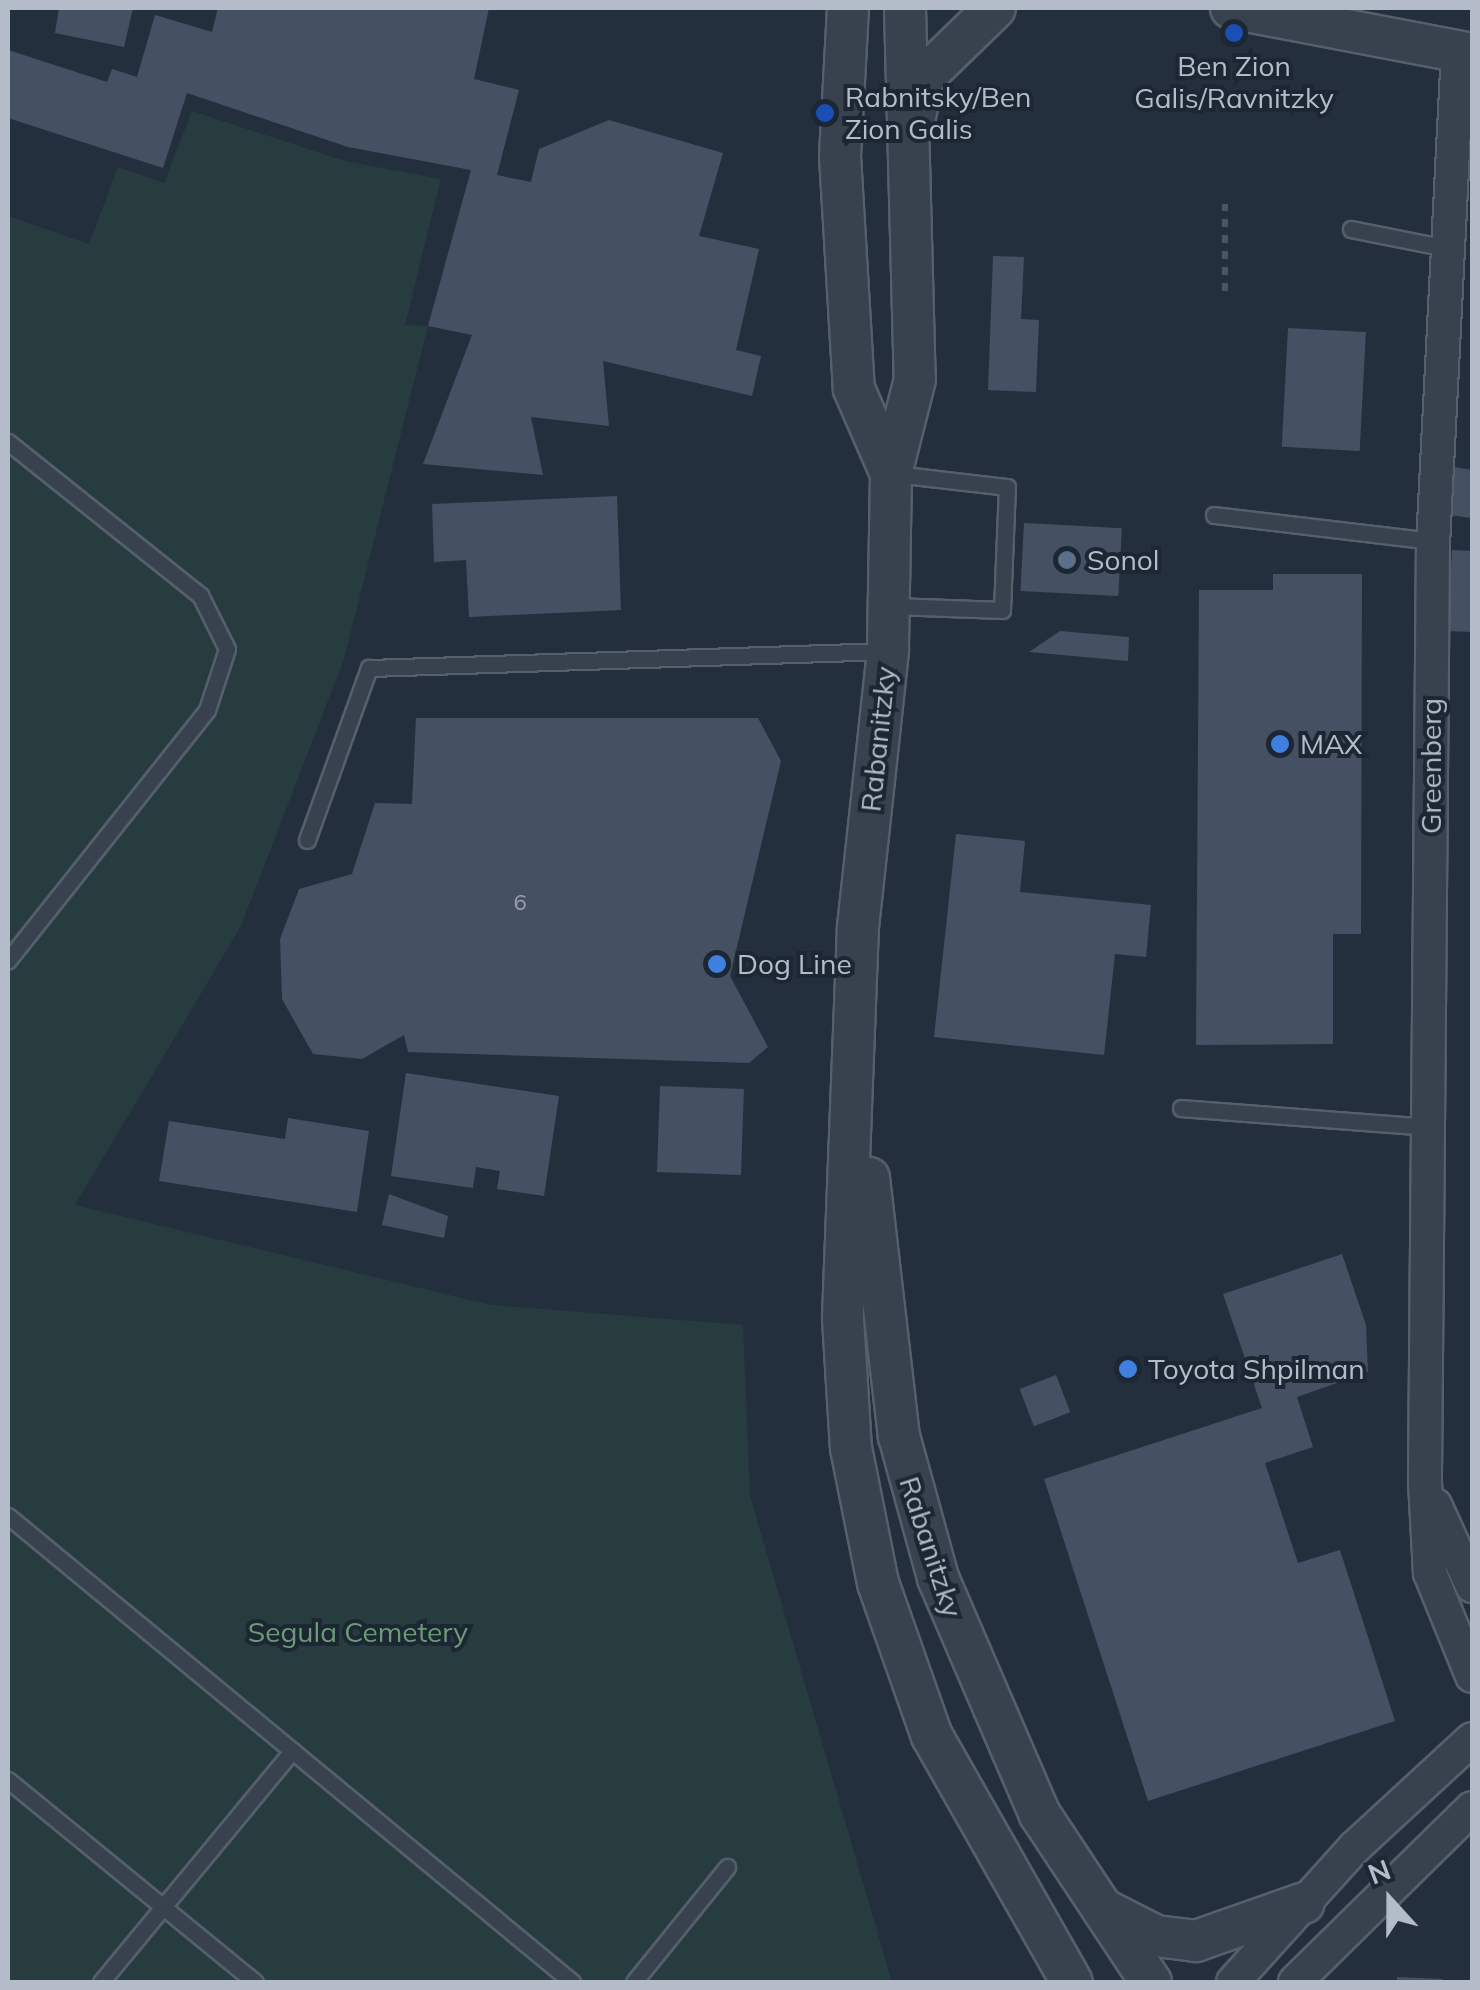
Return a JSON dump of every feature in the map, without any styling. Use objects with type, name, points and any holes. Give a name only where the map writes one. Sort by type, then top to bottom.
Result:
[{"type":"street","name":"Rabanitzky","points":[[848,8],[840,156],[854,389],[891,474]]},
{"type":"street","name":"Rabanitzky","points":[[906,8],[905,164],[915,379],[891,474],[888,651],[858,926],[856,1064],[843,1319],[851,1448],[878,1583],[967,1809],[1072,1982]]},
{"type":"street","points":[[905,164],[923,78],[995,8]]},
{"type":"street","points":[[1231,8],[1465,52]]},
{"type":"street","name":"Greenberg","points":[[1465,52],[1446,248],[1433,541],[1425,1482],[1430,1573],[1472,1676]]},
{"type":"street","name":"Rabanitzky","points":[[856,1064],[914,1508],[1006,1745],[1091,1900],[1151,1982]]},
{"type":"street","name":"Greenberg","points":[[1425,1482],[1472,1586]]},
{"type":"street","points":[[1233,1982],[1304,1903],[1472,1738]]},
{"type":"street","points":[[1295,1982],[1472,1808]]},
{"type":"street","points":[[1091,1900],[1138,1930],[1196,1941],[1304,1903]]},
{"type":"lane","points":[[1351,229],[1446,248]]},
{"type":"lane","points":[[8,442],[200,596],[227,649],[207,710],[8,960]]},
{"type":"lane","points":[[889,606],[1002,610],[1007,487],[891,474]]},
{"type":"lane","points":[[1214,514],[1433,541]]},
{"type":"lane","points":[[308,840],[369,668],[888,651]]},
{"type":"lane","points":[[1181,1108],[1428,1127]]},
{"type":"lane","points":[[8,1516],[572,1982]]},
{"type":"lane","points":[[100,1982],[292,1751]]},
{"type":"lane","points":[[8,1780],[255,1982]]},
{"type":"lane","points":[[634,1982],[728,1867]]},
{"type":"path","points":[[1225,204],[1225,292]]},
{"type":"green space","name":"Segula Cemetery","points":[[192,111],[345,161],[441,179],[405,325],[428,326],[344,659],[241,926],[75,1205],[491,1305],[743,1325],[750,1496],[892,1982],[8,1982],[8,216],[89,244],[118,167],[164,183]]},
{"type":"building","points":[[59,8],[133,8],[124,47],[55,33]]},
{"type":"building","points":[[218,8],[489,8],[474,79],[519,90],[497,175],[531,182],[539,149],[609,120],[723,153],[699,236],[759,249],[736,350],[761,356],[752,396],[603,361],[609,426],[531,417],[543,475],[423,464],[472,335],[428,326],[471,170],[348,147],[187,93],[163,168],[8,118],[8,50],[107,82],[112,69],[137,77],[155,15],[212,32]]},
{"type":"building","points":[[993,256],[1024,257],[1021,319],[1039,320],[1036,392],[988,390]]},
{"type":"building","points":[[1288,328],[1366,332],[1360,451],[1282,447]]},
{"type":"building","points":[[1454,467],[1472,470],[1471,518],[1449,515]]},
{"type":"building","points":[[617,496],[621,610],[469,617],[466,560],[434,562],[432,504]]},
{"type":"building","points":[[1024,523],[1122,528],[1118,596],[1020,591]]},
{"type":"building","points":[[1452,550],[1472,551],[1472,632],[1448,631]]},
{"type":"building","name":"MAX","points":[[1273,574],[1362,574],[1361,934],[1333,934],[1333,1044],[1196,1045],[1199,590],[1273,590]]},
{"type":"building","points":[[1060,631],[1129,637],[1128,661],[1029,652]]},
{"type":"building","points":[[416,718],[758,718],[781,761],[730,976],[768,1047],[749,1063],[408,1052],[404,1035],[362,1059],[313,1054],[282,999],[280,939],[299,889],[352,874],[375,803],[412,804]]},
{"type":"building","points":[[956,834],[1025,841],[1020,892],[1151,905],[1146,957],[1115,954],[1104,1055],[934,1037]]},
{"type":"building","points":[[406,1073],[559,1096],[544,1196],[497,1189],[500,1171],[476,1167],[473,1188],[391,1176]]},
{"type":"building","points":[[660,1086],[744,1089],[741,1175],[657,1172]]},
{"type":"building","points":[[288,1118],[369,1131],[357,1212],[159,1181],[169,1121],[285,1139]]},
{"type":"building","points":[[389,1194],[448,1216],[444,1238],[382,1225]]},
{"type":"building","points":[[1342,1254],[1366,1325],[1368,1372],[1297,1397],[1313,1447],[1265,1463],[1298,1563],[1340,1550],[1395,1721],[1148,1801],[1044,1479],[1262,1408],[1223,1294]]},
{"type":"building","points":[[1056,1375],[1070,1412],[1034,1426],[1020,1389]]},
{"type":"building","points":[[1397,1977],[1442,1979],[1442,1982],[1397,1982]]},
{"type":"place","name":"Ben Zion Galis/Ravnitzky","points":[[1234,33]]},
{"type":"place","name":"Rabnitsky/Ben Zion Galis","points":[[825,113]]},
{"type":"place","name":"Sonol","points":[[1067,560]]},
{"type":"place","name":"MAX","points":[[1280,744]]},
{"type":"place","name":"Dog Line","points":[[717,964]]},
{"type":"place","name":"Toyota Shpilman","points":[[1128,1369]]}]
